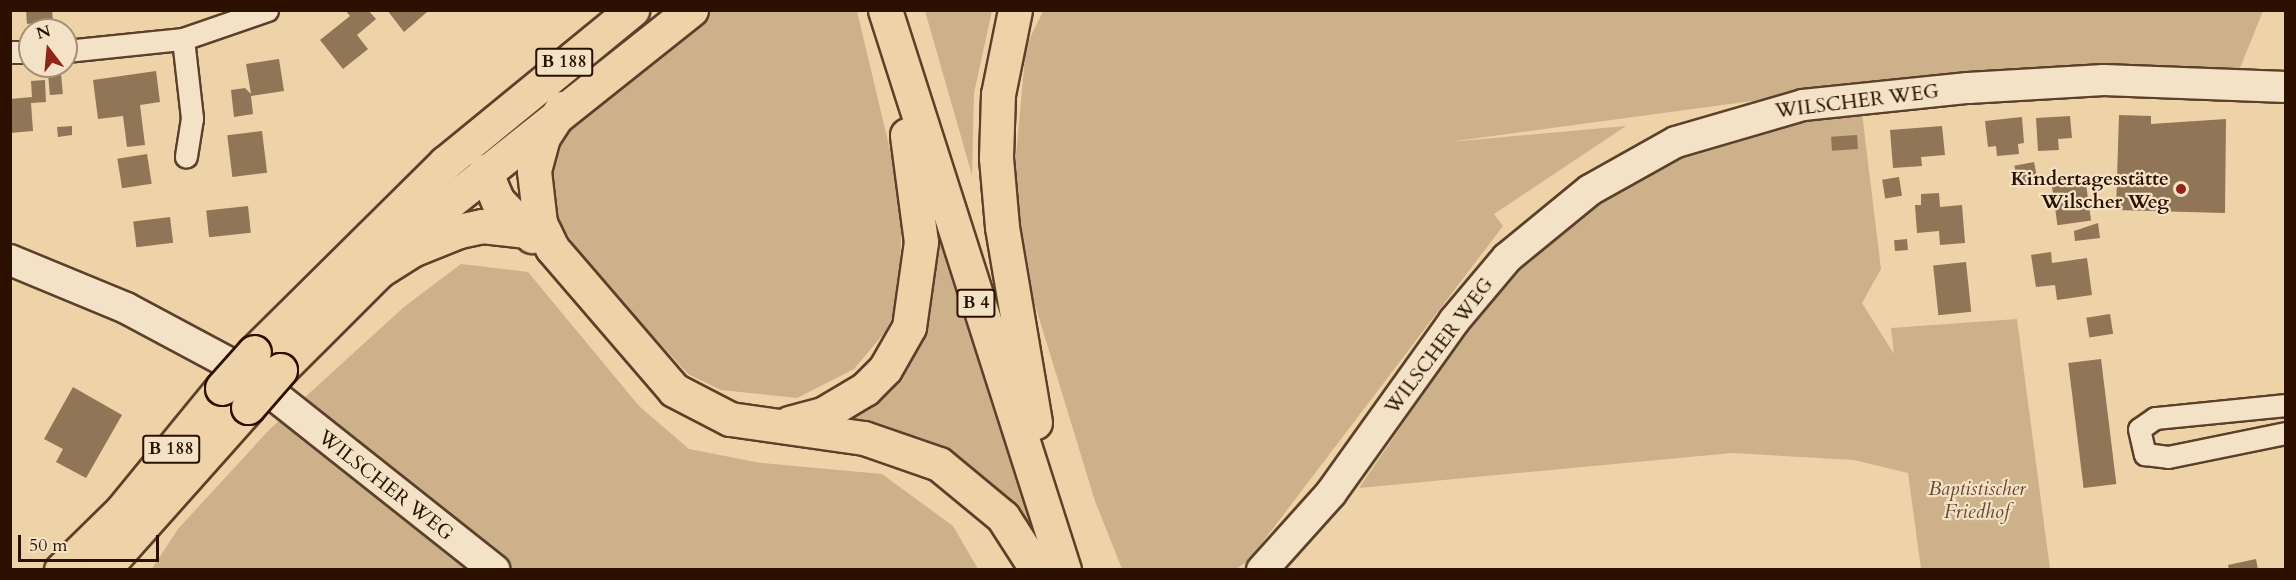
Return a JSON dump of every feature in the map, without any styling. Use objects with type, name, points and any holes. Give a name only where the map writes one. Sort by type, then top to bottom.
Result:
[{"type":"main road","name":"B 188","points":[[103,570],[252,380],[445,163],[499,116],[632,10]]},
{"type":"main road","name":"B 188","points":[[86,570],[122,510],[252,380],[363,281],[487,165],[691,10]]},
{"type":"main road","points":[[1015,10],[998,94],[996,158],[1004,238],[1035,422]]},
{"type":"main road","points":[[752,425],[799,422],[845,404],[885,369],[909,327],[921,242],[894,19]]},
{"type":"main road","name":"B 4","points":[[894,19],[1085,570]]},
{"type":"main road","name":"B 4","points":[[894,19],[1064,570]]},
{"type":"main road","points":[[539,234],[536,162],[562,108]]},
{"type":"main road","name":"B 188","points":[[487,165],[499,116]]},
{"type":"main road","points":[[445,163],[487,165],[539,234],[674,390],[710,412],[752,425],[864,438],[939,464],[1003,517],[1037,570]]},
{"type":"main road","points":[[363,281],[412,250],[459,231],[482,226],[539,234]]},
{"type":"main road","points":[[61,570],[122,510]]},
{"type":"street","points":[[78,50],[183,39],[233,18],[267,10]]},
{"type":"street","points":[[183,39],[192,118],[186,157]]},
{"type":"street","name":"WILSCHER WEG","points":[[1262,570],[1331,493],[1500,265],[1563,209],[1647,156],[1762,113],[1868,97],[2104,80],[2286,87]]},
{"type":"street","name":"WILSCHER WEG","points":[[10,260],[126,308],[252,380],[495,570]]},
{"type":"street","points":[[2286,405],[2155,418],[2139,429],[2145,454],[2168,457],[2286,433]]},
{"type":"green space","points":[[711,11],[857,11],[890,150],[902,210],[899,303],[885,332],[854,369],[797,398],[721,390],[688,374],[594,272],[543,200],[553,138]]},
{"type":"green space","points":[[925,11],[992,11],[974,93],[972,175]]},
{"type":"green space","points":[[1043,11],[2263,11],[2240,68],[1967,72],[1449,142],[1626,126],[1494,214],[1503,226],[1249,560],[1236,569],[1122,569],[1095,501],[1025,272],[1013,188],[1026,46]]},
{"type":"green space","name":"Baptistischer Friedhof","points":[[1862,113],[1881,269],[1862,303],[1894,354],[1891,328],[2017,319],[2050,569],[1921,569],[1908,473],[1854,460],[1732,453],[1359,488],[1493,292],[1533,250],[1633,175],[1769,124]]},
{"type":"green space","points":[[915,154],[1053,569],[1007,507],[831,419],[900,365]]},
{"type":"green space","points":[[461,264],[528,272],[639,406],[689,449],[761,463],[882,474],[953,526],[978,569],[151,570],[178,529],[269,430],[404,307]]},
{"type":"building","points":[[26,10],[52,10],[53,18],[27,18]]},
{"type":"building","points":[[345,10],[368,10],[376,19],[357,35],[368,49],[343,69],[320,40],[350,16]]},
{"type":"building","points":[[387,10],[426,10],[427,12],[404,32]]},
{"type":"building","points":[[279,59],[284,91],[251,96],[253,114],[234,117],[231,90],[245,88],[251,94],[246,64]]},
{"type":"building","points":[[156,71],[160,102],[140,105],[145,145],[127,147],[123,116],[98,119],[93,80]]},
{"type":"building","points":[[48,78],[61,78],[63,94],[50,95]]},
{"type":"building","points":[[45,80],[46,102],[31,103],[33,131],[10,133],[10,99],[32,97],[31,81]]},
{"type":"building","points":[[2119,115],[2151,116],[2151,124],[2226,119],[2225,213],[2116,210]]},
{"type":"building","points":[[2070,116],[2072,138],[2058,139],[2059,150],[2038,151],[2036,118]]},
{"type":"building","points":[[2022,117],[2024,143],[2018,144],[2019,154],[1997,156],[1996,146],[1988,147],[1985,121]]},
{"type":"building","points":[[72,126],[72,135],[58,137],[57,127]]},
{"type":"building","points":[[1942,126],[1945,155],[1921,157],[1922,166],[1893,168],[1890,130]]},
{"type":"building","points":[[262,131],[267,173],[232,177],[227,135]]},
{"type":"building","points":[[1857,135],[1858,149],[1832,151],[1831,137]]},
{"type":"building","points":[[147,154],[152,184],[122,188],[117,159]]},
{"type":"building","points":[[2034,162],[2038,183],[2018,186],[2014,166]]},
{"type":"building","points":[[1899,177],[1902,196],[1885,198],[1882,180]]},
{"type":"building","points":[[2085,177],[2091,221],[2057,225],[2051,182]]},
{"type":"building","points":[[1939,193],[1940,207],[1962,205],[1965,243],[1940,245],[1939,231],[1917,233],[1915,205],[1921,205],[1921,194]]},
{"type":"building","points":[[248,206],[251,233],[209,237],[206,210]]},
{"type":"building","points":[[170,217],[173,243],[136,247],[133,222]]},
{"type":"building","points":[[2098,223],[2100,238],[2075,241],[2074,231]]},
{"type":"building","points":[[1907,239],[1908,250],[1895,251],[1894,240]]},
{"type":"building","points":[[2051,252],[2052,263],[2087,258],[2092,295],[2057,300],[2055,285],[2036,287],[2031,255]]},
{"type":"building","points":[[1966,262],[1971,312],[1938,315],[1933,265]]},
{"type":"building","points":[[2110,314],[2113,334],[2089,338],[2086,318]]},
{"type":"building","points":[[2101,359],[2116,484],[2084,488],[2068,363]]},
{"type":"building","points":[[73,387],[122,415],[86,478],[56,462],[63,449],[44,439]]},
{"type":"building","points":[[2256,559],[2258,570],[2229,570],[2228,565]]},
{"type":"place","name":"Kindertagesstätte Wilscher Weg","points":[[2181,189]]}]
